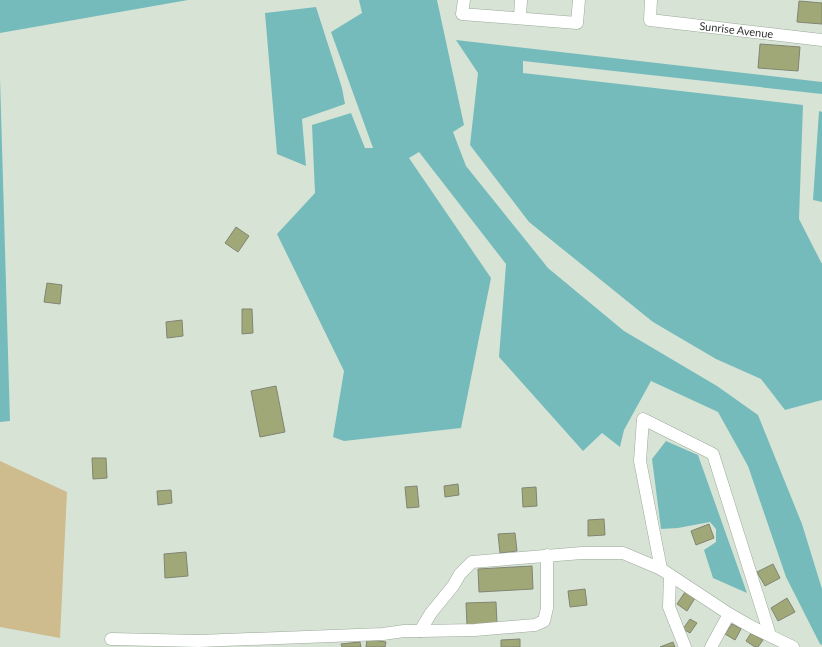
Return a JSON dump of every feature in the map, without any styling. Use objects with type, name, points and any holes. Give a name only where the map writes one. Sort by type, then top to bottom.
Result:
[{"type":"street","points":[[464,0],[462,14],[577,22],[579,0]]},
{"type":"street","points":[[520,17],[522,0]]},
{"type":"street","name":"Sunrise Avenue","points":[[651,0],[650,20],[822,40]]},
{"type":"street","points":[[685,647],[669,607],[665,572],[640,461],[643,419],[713,454],[770,635]]},
{"type":"street","points":[[420,631],[460,574],[472,562],[547,555],[623,553],[665,572],[729,614],[793,647]]},
{"type":"street","points":[[111,639],[199,641],[383,634],[404,631],[475,630],[535,625],[544,621],[548,608],[547,555]]},
{"type":"street","points":[[711,647],[729,614]]},
{"type":"shaded area","points":[[0,461],[67,492],[60,638],[0,627]]},
{"type":"water","points":[[0,0],[188,0],[0,33]]},
{"type":"water","points":[[359,0],[437,0],[464,125],[453,132],[466,166],[548,268],[624,331],[717,386],[758,415],[802,524],[822,589],[822,645],[820,644],[786,577],[748,466],[718,412],[651,381],[624,430],[620,447],[602,433],[583,451],[499,357],[506,264],[419,152],[409,158],[491,278],[461,428],[344,441],[333,437],[344,371],[277,234],[315,193],[312,125],[351,113],[365,148],[373,148],[331,32],[362,13]]},
{"type":"water","points":[[316,7],[342,88],[345,104],[302,119],[306,166],[277,154],[265,13]]},
{"type":"water","points":[[456,40],[822,82],[822,94],[523,61],[523,73],[803,105],[799,219],[822,264],[822,400],[785,410],[761,379],[716,359],[653,322],[529,222],[470,145],[478,73]]},
{"type":"water","points":[[0,78],[10,421],[0,422]]},
{"type":"water","points":[[819,111],[822,112],[822,202],[813,200]]},
{"type":"water","points":[[666,441],[698,455],[747,593],[713,578],[704,550],[716,542],[716,529],[710,522],[678,528],[661,529],[652,459]]},
{"type":"building","points":[[799,1],[822,3],[822,24],[797,22]]},
{"type":"building","points":[[760,44],[800,47],[798,71],[758,68]]},
{"type":"building","points":[[236,227],[249,236],[238,252],[225,243]]},
{"type":"building","points":[[47,283],[62,285],[60,304],[44,302]]},
{"type":"building","points":[[242,309],[252,309],[253,333],[242,334]]},
{"type":"building","points":[[182,320],[183,336],[167,338],[166,322]]},
{"type":"building","points":[[276,386],[285,432],[260,437],[251,391]]},
{"type":"building","points":[[92,458],[106,458],[107,478],[93,479]]},
{"type":"building","points":[[458,484],[459,495],[445,497],[444,486]]},
{"type":"building","points":[[417,486],[419,507],[407,508],[405,487]]},
{"type":"building","points":[[536,487],[537,506],[523,507],[522,488]]},
{"type":"building","points":[[171,490],[172,503],[158,505],[157,491]]},
{"type":"building","points":[[604,519],[605,535],[588,536],[588,520]]},
{"type":"building","points":[[709,524],[714,538],[696,545],[691,531]]},
{"type":"building","points":[[515,533],[517,551],[500,553],[498,534]]},
{"type":"building","points":[[186,552],[188,576],[165,578],[164,554]]},
{"type":"building","points":[[773,564],[780,578],[765,586],[757,572]]},
{"type":"building","points":[[532,566],[533,589],[479,592],[478,569]]},
{"type":"building","points":[[585,589],[587,605],[570,607],[568,591]]},
{"type":"building","points":[[685,592],[695,598],[687,611],[677,604]]},
{"type":"building","points":[[787,598],[795,612],[778,621],[771,608]]},
{"type":"building","points":[[496,602],[497,624],[467,625],[466,603]]},
{"type":"building","points":[[690,619],[697,623],[690,633],[683,629]]},
{"type":"building","points":[[732,624],[741,629],[735,640],[725,634]]},
{"type":"building","points":[[751,633],[763,640],[758,647],[755,647],[746,641]]},
{"type":"building","points":[[367,639],[386,642],[385,647],[366,647]]},
{"type":"building","points":[[520,639],[520,647],[501,647],[501,640]]},
{"type":"building","points":[[360,642],[361,647],[342,647],[341,644]]},
{"type":"building","points":[[673,642],[675,647],[660,647]]}]
